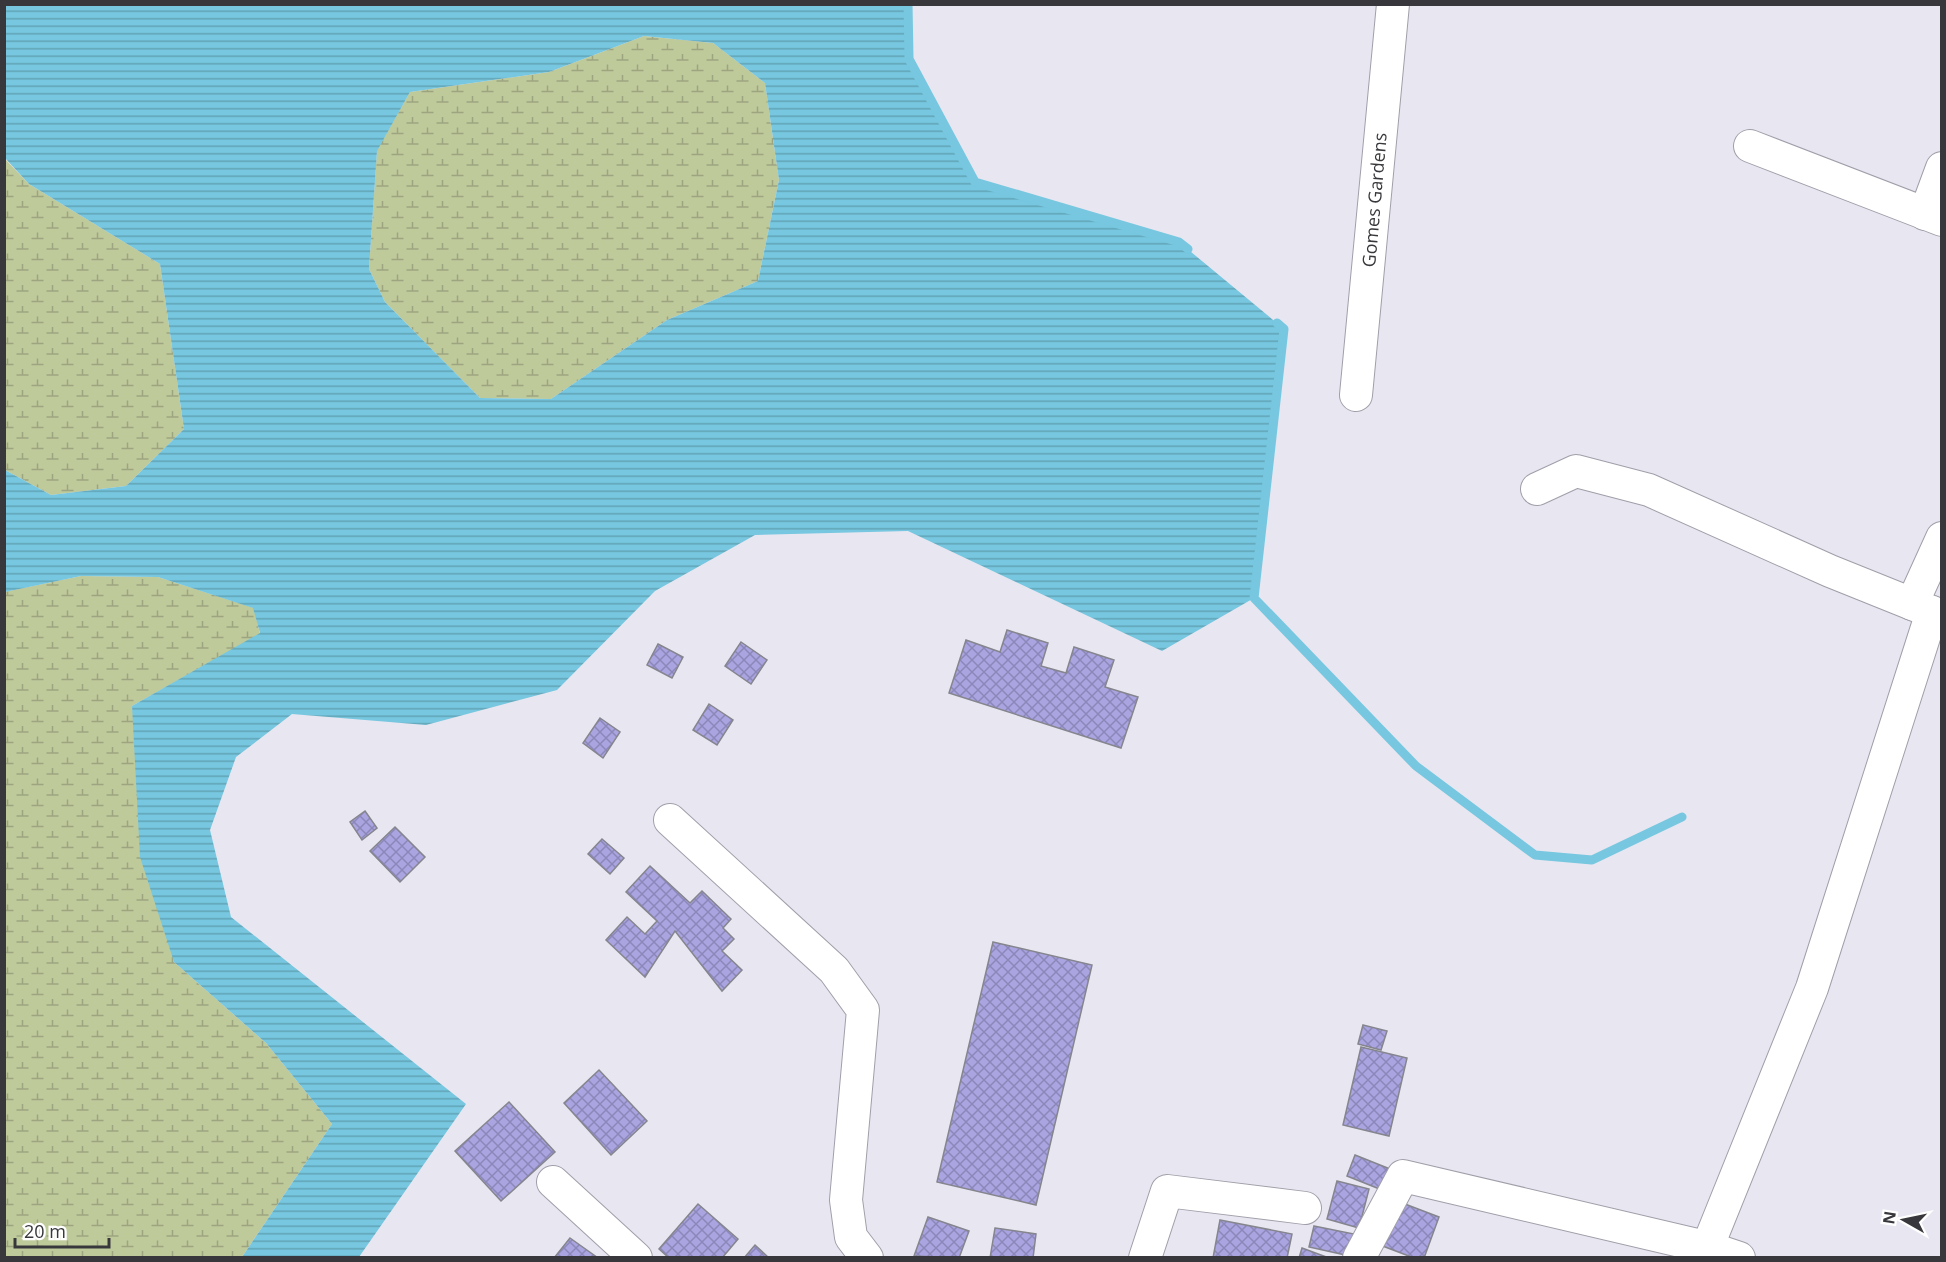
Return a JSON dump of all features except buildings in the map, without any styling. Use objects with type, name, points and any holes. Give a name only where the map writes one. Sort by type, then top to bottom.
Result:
[{"type":"street","name":"Gomes Gardens","points":[[1356,395],[1393,4]]},
{"type":"street","points":[[1750,146],[1933,217],[1941,168]]},
{"type":"street","points":[[1537,489],[1576,471],[1649,490],[1928,611]]},
{"type":"street","points":[[1704,1252],[1812,988],[1928,611],[1941,537]]},
{"type":"street","points":[[670,820],[834,970],[863,1010],[846,1200],[851,1237],[867,1257]]},
{"type":"street","points":[[1359,1257],[1403,1176],[1704,1252],[1739,1257]]},
{"type":"street","points":[[553,1182],[636,1257]]},
{"type":"street","points":[[1145,1257],[1167,1191],[1305,1208]]},
{"type":"green space","points":[[644,36],[713,43],[765,83],[779,180],[758,281],[667,320],[551,399],[480,398],[385,302],[369,269],[377,150],[410,92],[549,72]]},
{"type":"green space","points":[[4,158],[29,184],[160,264],[184,429],[126,486],[51,495],[5,470]]},
{"type":"green space","points":[[81,576],[158,577],[254,608],[260,634],[132,706],[174,962],[266,1043],[332,1124],[242,1257],[5,1257],[4,592]]},
{"type":"water","points":[[5,4],[908,5],[909,59],[975,182],[1179,242],[1284,329],[1254,598],[1162,651],[908,531],[755,535],[655,591],[557,690],[426,725],[292,714],[236,757],[210,830],[231,917],[466,1104],[359,1257],[242,1257],[332,1124],[266,1043],[174,962],[140,857],[132,706],[260,633],[253,608],[158,577],[81,576],[5,592],[5,470],[51,495],[126,486],[184,429],[160,264],[29,184],[5,158]],"holes":[[[644,36],[713,43],[765,83],[779,180],[758,281],[667,320],[551,399],[480,398],[385,302],[369,269],[377,151],[410,92],[549,72]]]},
{"type":"waterway","points":[[908,4],[909,59],[975,182],[1179,242],[1188,249]]},
{"type":"waterway","points":[[1277,323],[1284,329],[1254,598],[1416,766],[1535,855],[1592,860],[1682,817]]}]
